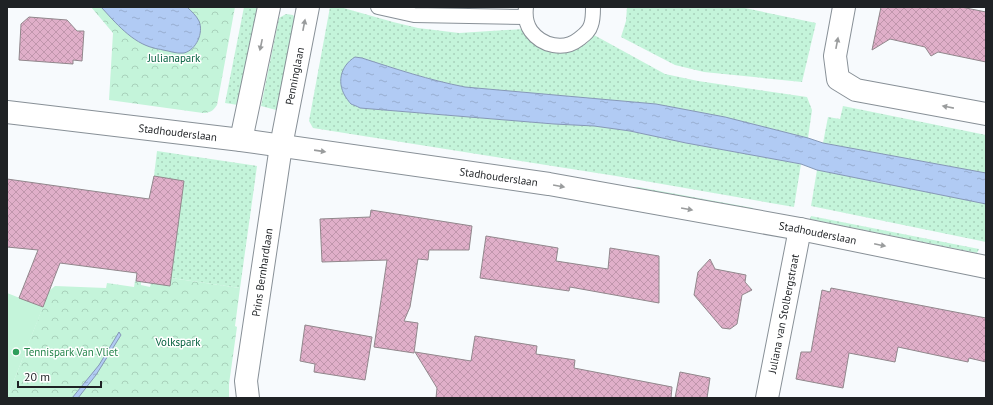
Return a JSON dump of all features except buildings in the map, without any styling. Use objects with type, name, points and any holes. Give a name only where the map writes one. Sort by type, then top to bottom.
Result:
[{"type":"street","points":[[241,140],[269,7]]},
{"type":"street","name":"Penninglaan","points":[[281,146],[308,7]]},
{"type":"street","points":[[844,7],[835,56],[838,79],[856,90],[986,114]]},
{"type":"street","name":"Stadhouderslaan","points":[[7,112],[241,140],[549,184],[800,229],[986,267]]},
{"type":"street","name":"Prins Bernhardlaan","points":[[248,398],[246,381],[281,146]]},
{"type":"street","name":"Juliana van Stolbergstraat","points":[[767,398],[800,229]]},
{"type":"lane","points":[[378,7],[414,15],[526,12],[530,30],[539,40],[551,46],[564,46],[576,41],[586,34],[591,26],[593,7]]},
{"type":"green space","name":"Julianapark","points":[[91,7],[235,7],[216,107],[209,112],[203,113],[109,100],[113,33]]},
{"type":"green space","points":[[244,7],[257,7],[238,105],[225,103]]},
{"type":"green space","points":[[330,7],[340,7],[418,28],[459,33],[524,29],[534,44],[550,51],[569,51],[586,44],[594,35],[665,74],[698,81],[807,97],[812,110],[808,138],[725,117],[656,104],[465,87],[426,78],[362,58],[360,108],[594,126],[630,131],[801,164],[794,207],[616,176],[313,128],[309,121]]},
{"type":"green space","points":[[627,7],[740,7],[816,23],[802,82],[704,72],[675,65],[621,37],[626,21]]},
{"type":"green space","points":[[286,14],[293,15],[297,21],[280,111],[261,106],[279,18]]},
{"type":"green space","points":[[843,106],[986,135],[986,173],[823,143],[828,117],[840,119]]},
{"type":"green space","points":[[157,151],[257,166],[240,288],[171,278],[184,181],[154,176]]},
{"type":"green space","points":[[817,170],[986,204],[986,242],[811,206]]},
{"type":"green space","points":[[638,187],[753,208],[752,214],[623,189]]},
{"type":"green space","points":[[811,216],[979,249],[977,253],[810,219]]},
{"type":"green space","name":"Volkspark","points":[[171,278],[240,288],[235,326],[237,327],[229,384],[229,398],[7,398],[49,291],[55,286],[106,288],[107,283],[134,287],[135,281],[141,282],[141,285],[150,287],[151,283]]},
{"type":"green space","name":"Tennispark Van Vliet","points":[[7,293],[43,307],[7,398]]},
{"type":"water","points":[[101,7],[187,7],[199,21],[200,36],[195,45],[184,53],[176,53],[155,48],[138,42],[131,37]]},
{"type":"water","points":[[355,57],[426,78],[465,87],[656,104],[725,117],[823,143],[986,173],[986,204],[817,170],[801,164],[630,131],[594,126],[360,108],[351,104],[347,99],[341,81],[343,70]]},
{"type":"water","points":[[119,332],[121,335],[96,375],[78,398],[72,398],[99,365]]},
{"type":"place","name":"Tennispark Van Vliet","points":[[16,352]]}]
